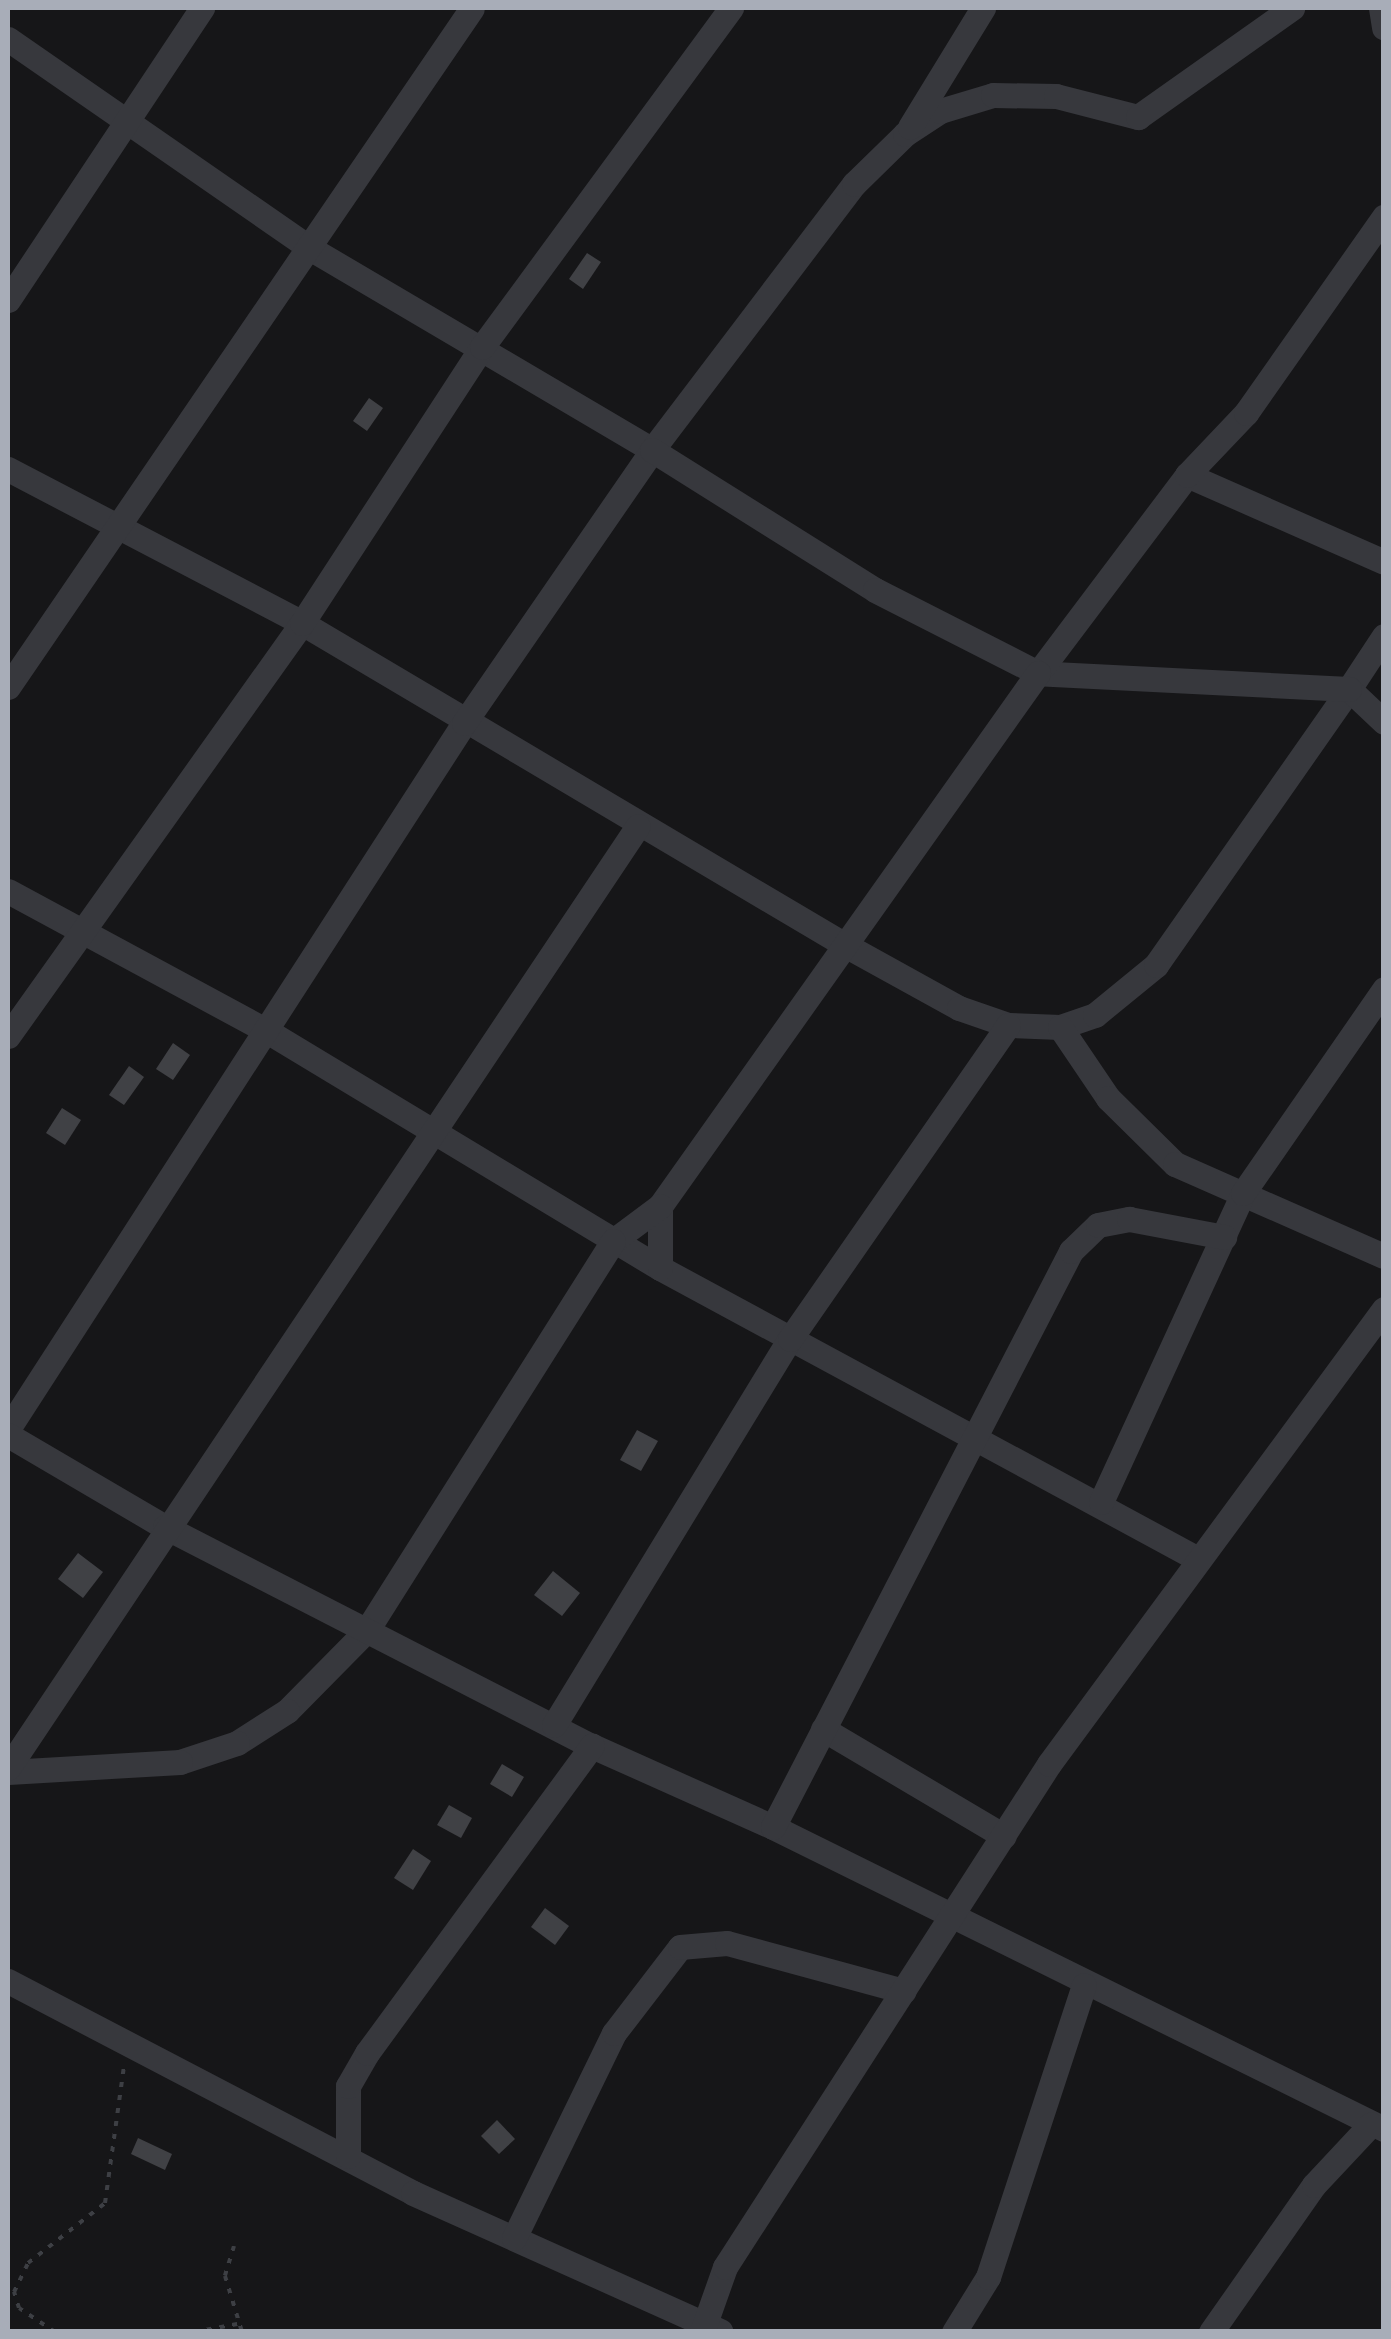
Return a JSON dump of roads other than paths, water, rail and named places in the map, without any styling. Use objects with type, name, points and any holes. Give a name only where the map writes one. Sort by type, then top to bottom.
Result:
[{"type":"street","points":[[8,300],[202,8]]},
{"type":"street","points":[[8,687],[313,250],[472,8]]},
{"type":"street","points":[[8,1036],[302,623],[482,347],[731,8]]},
{"type":"street","points":[[905,134],[984,8]]},
{"type":"street","points":[[1382,8],[1384,28]]},
{"type":"street","points":[[1211,2332],[1314,2185],[1377,2126],[1084,1985],[773,1827],[592,1746],[165,1527],[8,1432],[464,723],[652,450],[854,184],[905,134],[940,111],[993,95],[1056,96],[1138,117],[1282,11]]},
{"type":"street","points":[[8,38],[130,117],[313,250],[482,347],[875,590],[1038,673],[1348,689],[1384,722]]},
{"type":"street","points":[[8,1770],[180,1762],[237,1743],[287,1711],[366,1630],[613,1241],[660,1206],[1038,673],[1187,475],[1246,413],[1384,217]]},
{"type":"street","points":[[8,469],[302,623],[464,723],[845,945],[959,1008],[1008,1025],[1060,1028],[1095,1015],[1156,965],[1384,636]]},
{"type":"street","points":[[1187,475],[1384,562]]},
{"type":"street","points":[[8,1770],[165,1527],[638,826]]},
{"type":"street","points":[[8,891],[83,935],[267,1031],[660,1268],[1101,1502],[1198,1558]]},
{"type":"street","points":[[1101,1502],[1243,1192],[1384,990]]},
{"type":"street","points":[[554,1725],[790,1339],[1008,1025]]},
{"type":"street","points":[[1060,1028],[1147,1141],[1204,1180],[1243,1192],[1384,1256]]},
{"type":"street","points":[[660,1206],[660,1268]]},
{"type":"street","points":[[773,1827],[1071,1251],[1098,1224],[1129,1219],[1224,1237]]},
{"type":"street","points":[[8,1981],[348,2156],[710,2330],[725,2267],[1004,1836],[1198,1558],[1384,1309]]},
{"type":"street","points":[[823,1730],[1004,1836]]},
{"type":"street","points":[[348,2156],[348,2086],[367,2053],[592,1746]]},
{"type":"street","points":[[514,2238],[614,2034],[680,1947],[728,1942],[904,1991]]},
{"type":"street","points":[[954,2332],[988,2277],[1084,1985]]}]
